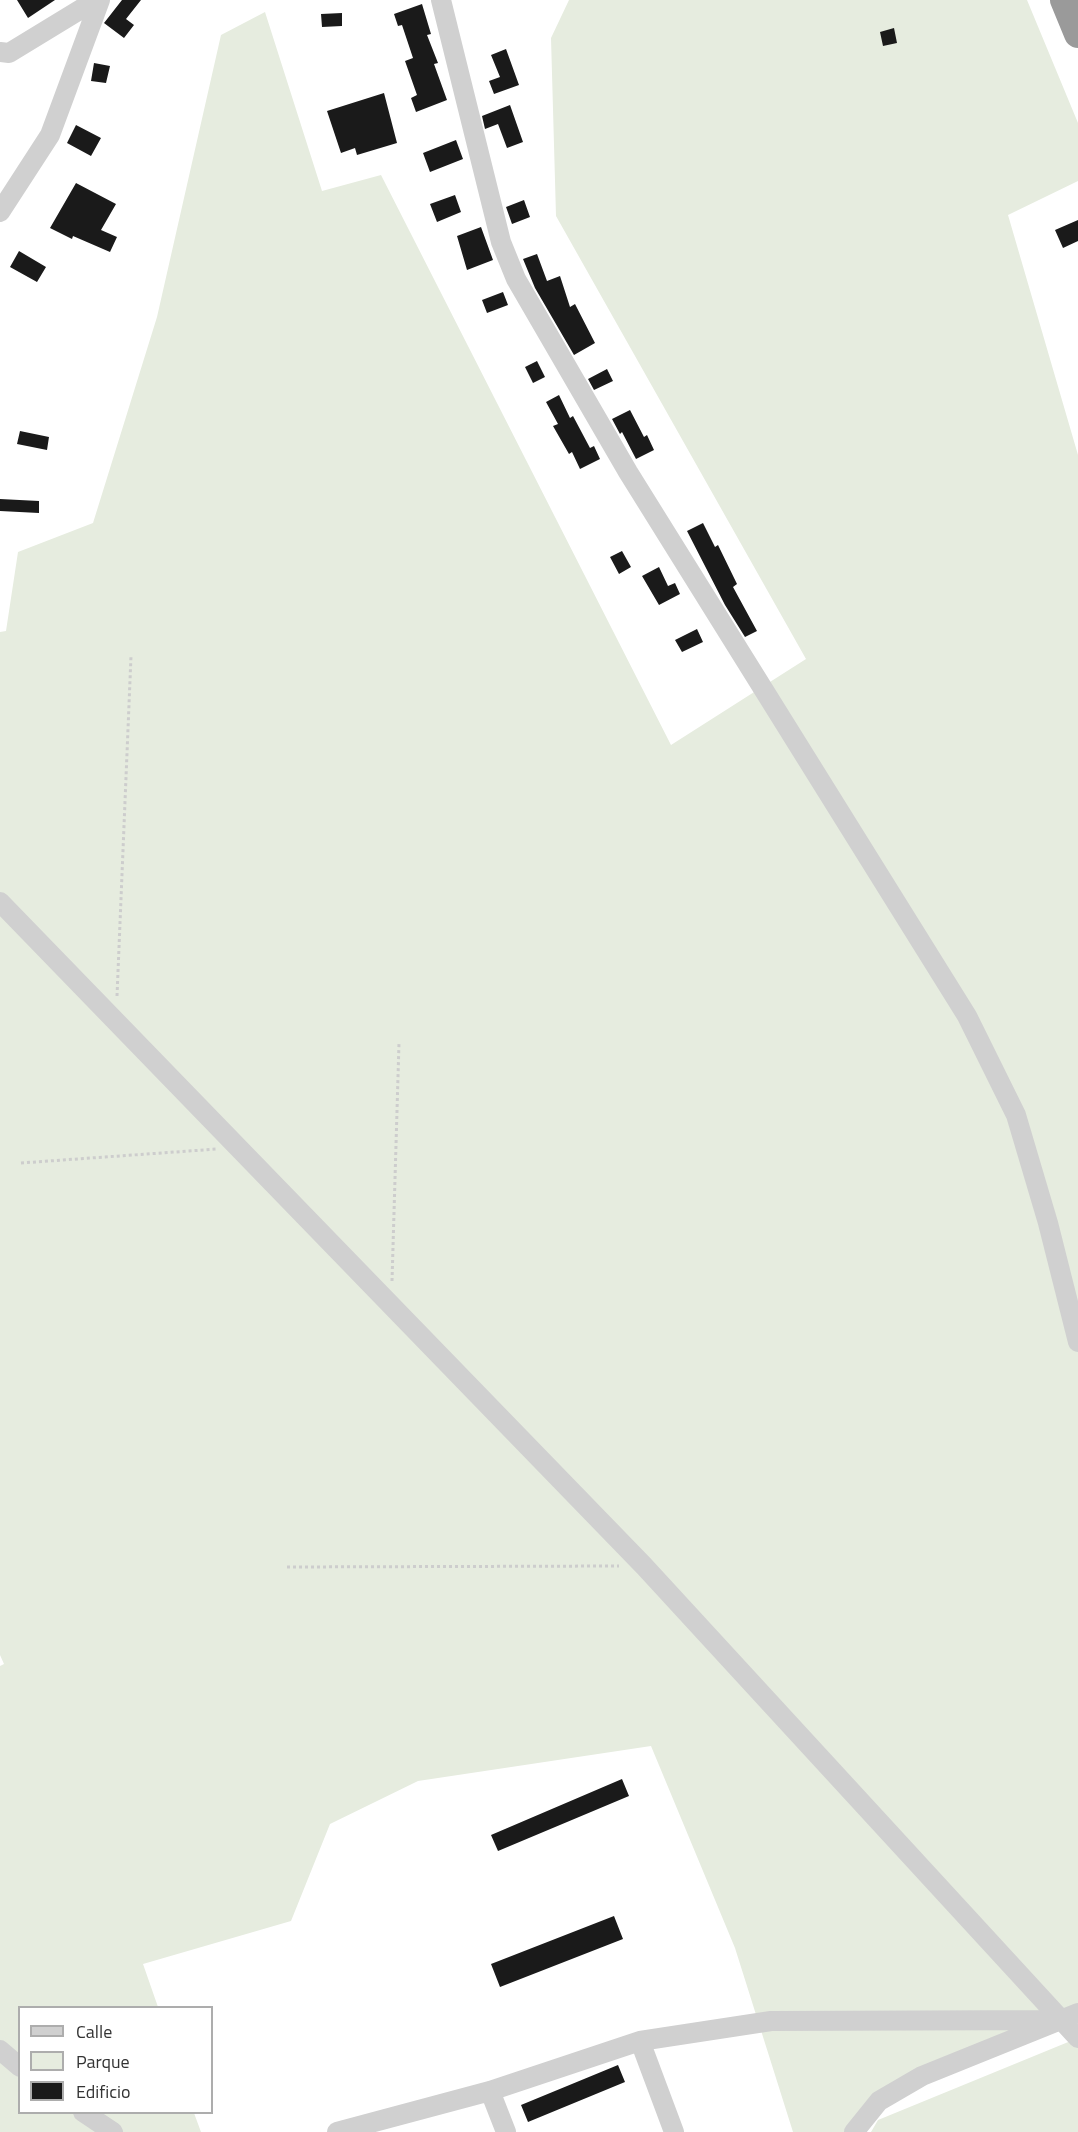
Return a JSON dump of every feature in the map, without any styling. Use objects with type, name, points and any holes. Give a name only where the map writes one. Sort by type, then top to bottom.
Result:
[{"type":"highway","points":[[1064,0],[1078,34]]},
{"type":"street","points":[[0,52],[9,53],[98,0]]},
{"type":"street","points":[[0,212],[50,135],[98,0]]},
{"type":"street","points":[[441,0],[501,242],[516,279],[628,472],[967,1016],[1016,1115],[1048,1223],[1078,1342]]},
{"type":"street","points":[[0,902],[644,1566],[1069,2017],[1078,2038]]},
{"type":"street","points":[[337,2132],[490,2091],[640,2041],[771,2020],[1069,2017]]},
{"type":"street","points":[[854,2132],[879,2101],[922,2076],[1069,2017]]},
{"type":"street","points":[[640,2041],[674,2132]]},
{"type":"street","points":[[0,2050],[18,2065]]},
{"type":"street","points":[[490,2091],[506,2132]]},
{"type":"street","points":[[86,2114],[113,2132]]},
{"type":"path","points":[[116,1022],[131,656]]},
{"type":"path","points":[[391,1306],[399,1043]]},
{"type":"path","points":[[21,1163],[238,1148]]},
{"type":"path","points":[[287,1567],[644,1566]]},
{"type":"green space","points":[[569,0],[1027,0],[1078,123],[1078,181],[1008,215],[1078,455],[1078,2009],[873,2098],[846,2132],[793,2132],[735,1948],[651,1746],[418,1781],[330,1824],[291,1921],[143,1964],[158,2006],[18,2006],[18,2114],[194,2114],[201,2132],[0,2132],[0,1666],[4,1664],[0,1655],[0,632],[6,631],[18,552],[93,523],[157,317],[221,35],[265,12],[322,191],[381,175],[671,745],[806,659],[556,216],[551,38]]},
{"type":"green space","points":[[1078,2038],[1078,2132],[871,2132],[878,2120]]},
{"type":"building","points":[[17,0],[55,0],[28,18]]},
{"type":"building","points":[[122,0],[141,0],[126,19],[134,25],[124,38],[104,23]]},
{"type":"building","points":[[422,4],[431,34],[427,35],[438,63],[434,64],[447,100],[416,112],[411,98],[417,95],[405,61],[413,58],[402,25],[398,26],[394,14]]},
{"type":"building","points":[[342,13],[342,26],[322,27],[321,14]]},
{"type":"building","points":[[894,28],[897,43],[883,46],[880,32]]},
{"type":"building","points":[[506,49],[519,85],[494,94],[489,81],[500,77],[491,55]]},
{"type":"building","points":[[94,63],[110,66],[106,83],[91,81]]},
{"type":"building","points":[[384,93],[397,143],[357,155],[355,148],[341,153],[327,111]]},
{"type":"building","points":[[510,105],[523,142],[507,148],[498,124],[485,129],[482,116]]},
{"type":"building","points":[[76,125],[101,138],[91,156],[67,143]]},
{"type":"building","points":[[456,140],[463,159],[430,172],[423,153]]},
{"type":"building","points":[[76,183],[116,204],[101,230],[117,237],[110,252],[73,236],[72,239],[50,228]]},
{"type":"building","points":[[455,195],[461,212],[437,222],[430,204]]},
{"type":"building","points":[[524,200],[530,217],[512,224],[506,207]]},
{"type":"building","points":[[1078,220],[1078,241],[1063,248],[1055,230]]},
{"type":"building","points":[[481,227],[493,260],[467,270],[457,236]]},
{"type":"building","points":[[19,251],[46,267],[37,282],[10,267]]},
{"type":"building","points":[[537,254],[547,281],[560,276],[570,307],[575,304],[595,343],[574,355],[535,288],[523,259]]},
{"type":"building","points":[[503,292],[508,305],[487,313],[482,300]]},
{"type":"building","points":[[537,361],[545,377],[533,383],[525,367]]},
{"type":"building","points":[[607,369],[613,381],[594,390],[588,379]]},
{"type":"building","points":[[559,395],[570,418],[573,416],[590,448],[594,446],[600,459],[580,469],[572,452],[569,454],[553,426],[558,424],[546,402]]},
{"type":"building","points":[[630,410],[644,437],[647,435],[654,450],[636,459],[622,432],[620,434],[612,419]]},
{"type":"building","points":[[20,431],[49,437],[47,450],[17,444]]},
{"type":"building","points":[[0,499],[39,501],[39,513],[0,511]]},
{"type":"building","points":[[703,523],[715,547],[718,545],[737,584],[733,587],[757,631],[745,637],[725,605],[687,531]]},
{"type":"building","points":[[622,551],[631,567],[619,574],[610,557]]},
{"type":"building","points":[[659,567],[668,586],[675,583],[680,594],[659,605],[642,576]]},
{"type":"building","points":[[697,629],[703,642],[682,652],[675,640]]},
{"type":"building","points":[[622,1779],[629,1796],[498,1851],[491,1835]]},
{"type":"building","points":[[614,1916],[623,1939],[500,1987],[491,1964]]},
{"type":"building","points":[[618,2065],[625,2082],[528,2122],[521,2105]]}]
